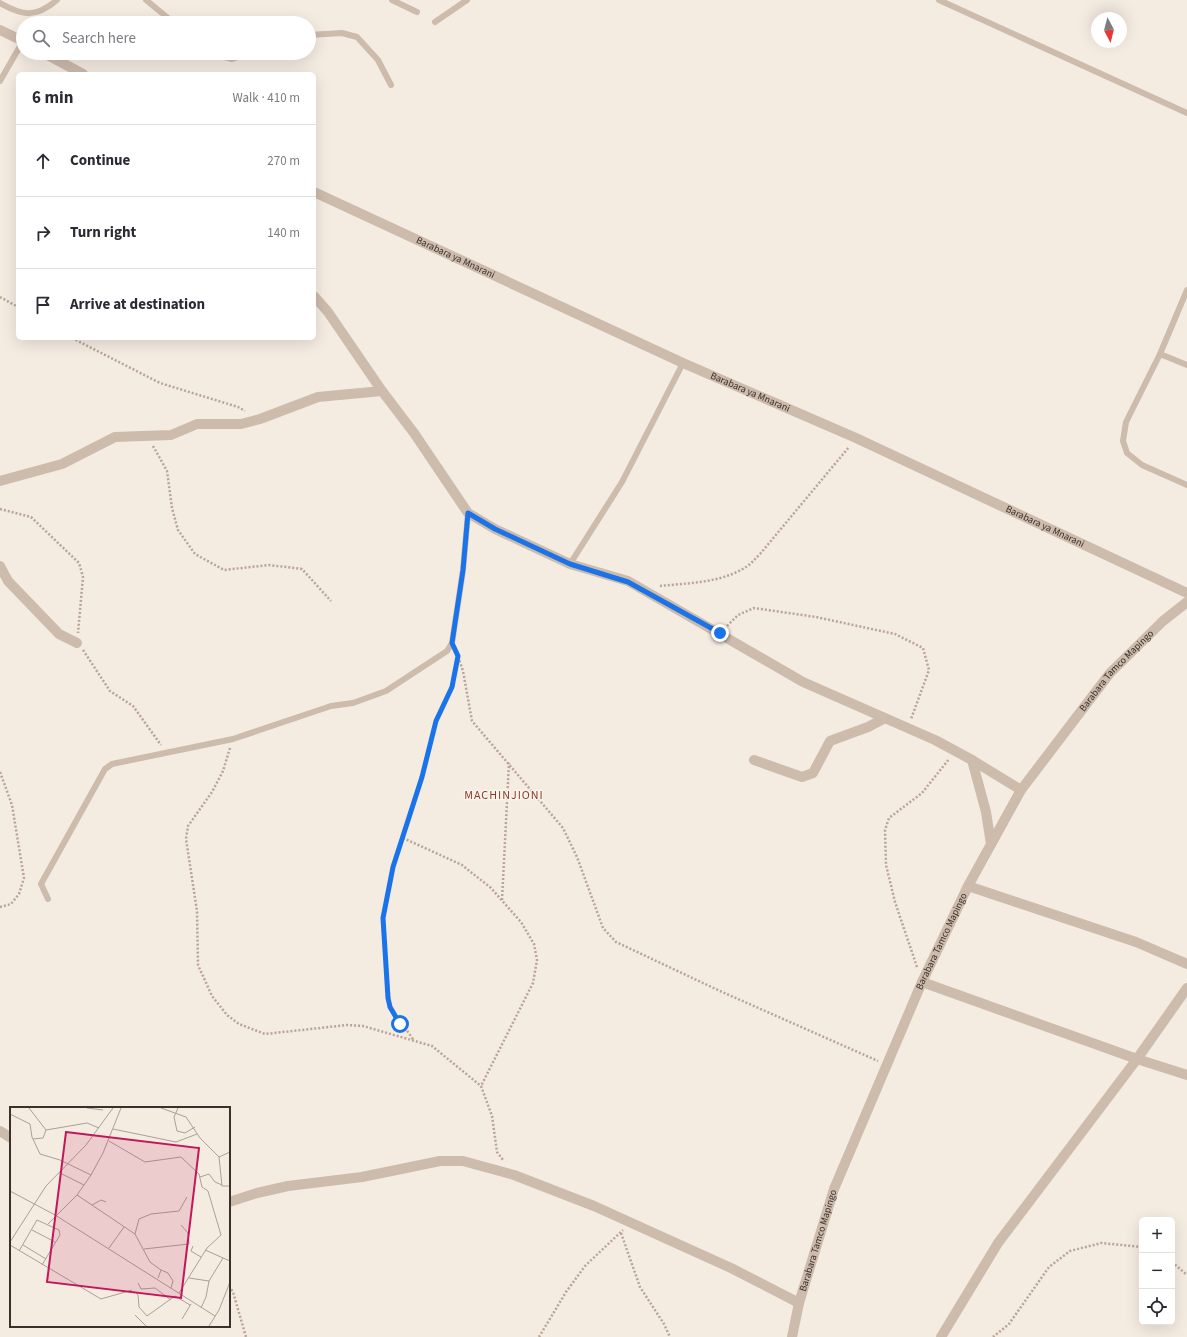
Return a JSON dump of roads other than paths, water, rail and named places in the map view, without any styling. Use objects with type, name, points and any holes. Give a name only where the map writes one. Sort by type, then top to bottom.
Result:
[{"type":"street","points":[[0,30],[16,38]]},
{"type":"street","points":[[57,60],[79,72]]},
{"type":"street","name":"Barabara ya Mnarani","points":[[316,193],[683,363],[856,438],[1187,593]]},
{"type":"street","points":[[316,298],[328,312],[382,391],[414,433],[468,513],[495,529],[570,564],[628,582],[720,633],[803,682],[908,728],[955,751],[1021,790]]},
{"type":"street","points":[[0,481],[62,464],[115,437],[171,435],[197,424],[241,424],[260,419],[318,397],[382,391]]},
{"type":"street","points":[[0,566],[8,581],[58,634],[77,642]]},
{"type":"street","name":"Barabara Tamco Mapingo","points":[[792,1337],[799,1303],[834,1189],[922,982],[968,886],[1021,790],[1110,673],[1163,621],[1187,602]]},
{"type":"street","points":[[754,760],[802,777],[813,773],[830,741],[868,727],[885,718]]},
{"type":"street","points":[[972,760],[986,812],[991,844]]},
{"type":"street","points":[[968,886],[1136,942],[1187,964]]},
{"type":"street","points":[[922,982],[1137,1059],[1187,1074]]},
{"type":"street","points":[[941,1337],[998,1243],[1137,1059],[1187,988]]},
{"type":"street","points":[[0,1131],[10,1137]]},
{"type":"street","points":[[230,1202],[288,1186],[362,1177],[440,1161],[463,1161],[514,1175],[594,1206],[730,1268],[799,1303]]},
{"type":"lane","points":[[0,3],[16,12],[32,14],[46,9],[57,0]]},
{"type":"lane","points":[[146,0],[165,16]]},
{"type":"lane","points":[[392,0],[417,12]]},
{"type":"lane","points":[[435,22],[467,0]]},
{"type":"lane","points":[[939,0],[1187,113]]},
{"type":"lane","points":[[316,35],[342,33],[357,37],[378,60],[392,85]]},
{"type":"lane","points":[[0,81],[16,53]]},
{"type":"lane","points":[[1187,290],[1160,354],[1126,422],[1123,441],[1127,453],[1142,464],[1187,485]]},
{"type":"lane","points":[[1160,354],[1187,365]]},
{"type":"lane","points":[[570,564],[622,482],[683,363]]},
{"type":"lane","points":[[48,899],[41,884],[106,769],[112,764],[233,739],[331,706],[354,703],[386,691],[447,651],[452,643],[463,570],[468,513]]},
{"type":"district","name":"MACHINJIONI","points":[[504,795]]}]
